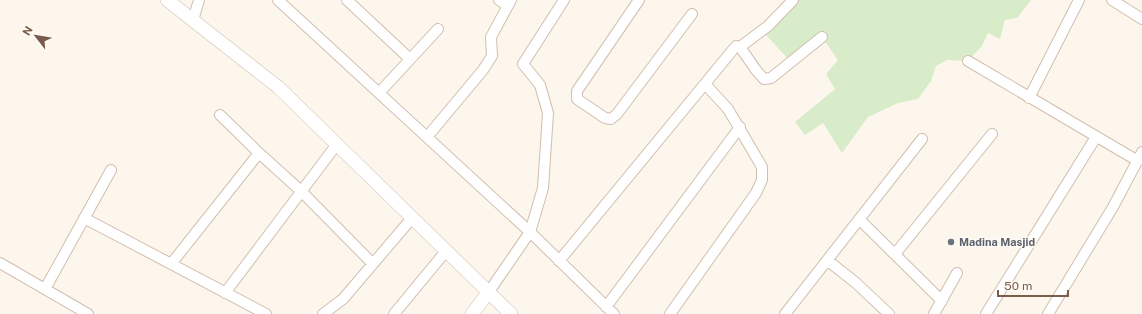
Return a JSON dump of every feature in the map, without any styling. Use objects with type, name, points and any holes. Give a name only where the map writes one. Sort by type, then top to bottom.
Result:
[{"type":"street","points":[[166,0],[278,87],[511,314]]},
{"type":"street","points":[[193,20],[199,0]]},
{"type":"street","points":[[278,0],[530,232],[614,314]]},
{"type":"street","points":[[347,0],[410,59]]},
{"type":"street","points":[[427,136],[483,70],[492,56],[491,37],[509,3],[499,0]]},
{"type":"street","points":[[472,314],[530,232],[543,188],[548,113],[540,85],[523,64],[564,0]]},
{"type":"street","points":[[639,0],[577,91],[577,99],[605,118],[610,119],[617,114],[692,14]]},
{"type":"street","points":[[559,261],[736,46],[740,47],[758,35],[793,0]]},
{"type":"street","points":[[1030,98],[1079,0]]},
{"type":"street","points":[[1112,0],[1142,19]]},
{"type":"street","points":[[379,93],[438,28]]},
{"type":"street","points":[[740,47],[764,80],[770,78],[822,37]]},
{"type":"street","points":[[968,61],[1096,137],[1140,156],[1113,207],[1048,314]]},
{"type":"street","points":[[670,314],[756,193],[762,180],[762,168],[740,127],[728,109],[705,84]]},
{"type":"street","points":[[220,115],[301,191],[373,264]]},
{"type":"street","points":[[606,307],[740,127]]},
{"type":"street","points":[[895,254],[992,134]]},
{"type":"street","points":[[986,314],[1096,137]]},
{"type":"street","points":[[785,314],[922,139]]},
{"type":"street","points":[[225,293],[336,144]]},
{"type":"street","points":[[171,264],[259,153]]},
{"type":"street","points":[[44,289],[110,170]]},
{"type":"street","points":[[84,218],[266,314]]},
{"type":"street","points":[[323,314],[344,299],[412,218]]},
{"type":"street","points":[[859,219],[942,301]]},
{"type":"street","points":[[394,314],[446,251]]},
{"type":"street","points":[[827,260],[856,283],[889,314]]},
{"type":"street","points":[[0,263],[88,314]]},
{"type":"street","points":[[934,314],[957,273]]},
{"type":"green space","points":[[794,0],[1031,0],[1017,18],[1005,20],[1000,39],[988,33],[982,46],[968,61],[947,60],[936,66],[931,81],[918,99],[898,103],[868,117],[842,153],[823,123],[805,135],[795,122],[835,89],[826,74],[838,60],[822,37],[791,62],[766,35]]},
{"type":"place","name":"Madina Masjid","points":[[951,242]]}]
